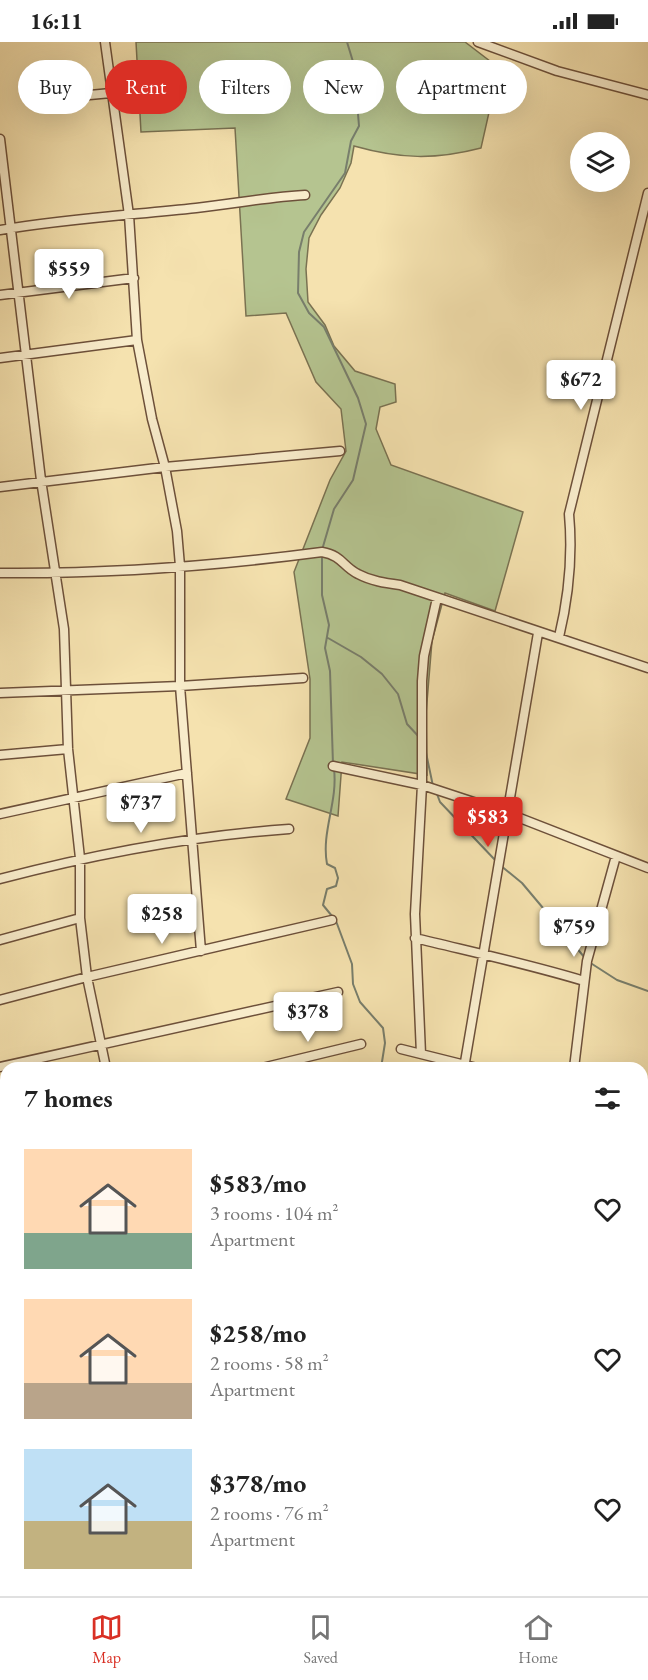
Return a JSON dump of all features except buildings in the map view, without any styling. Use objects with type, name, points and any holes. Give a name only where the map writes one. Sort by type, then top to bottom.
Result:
[{"type":"street","points":[[105,42],[107,60]]},
{"type":"street","points":[[478,42],[557,71],[648,95]]},
{"type":"street","points":[[114,114],[129,215],[137,340],[177,531],[180,566],[180,686],[201,951]]},
{"type":"street","points":[[0,139],[41,480],[64,629],[68,749],[71,799],[80,858],[81,918],[87,977],[104,1062]]},
{"type":"street","points":[[559,637],[569,597],[572,544],[569,514],[648,193]]},
{"type":"street","points":[[0,230],[200,208],[261,198],[305,195]]},
{"type":"street","points":[[0,295],[134,278]]},
{"type":"street","points":[[0,358],[137,340]]},
{"type":"street","points":[[0,486],[165,466],[339,451]]},
{"type":"street","points":[[0,573],[54,574],[180,566],[322,552],[336,555],[356,573],[538,633],[559,637],[648,668]]},
{"type":"street","points":[[421,1054],[415,938],[422,785],[424,656],[437,598]]},
{"type":"street","points":[[465,1062],[538,633]]},
{"type":"street","points":[[0,693],[180,686],[303,678]]},
{"type":"street","points":[[0,755],[68,749]]},
{"type":"street","points":[[333,766],[422,785],[507,813],[648,868]]},
{"type":"street","points":[[0,814],[187,773]]},
{"type":"street","points":[[0,879],[80,858],[192,838],[289,829]]},
{"type":"street","points":[[575,1062],[584,981],[616,856]]},
{"type":"street","points":[[0,940],[81,918]]},
{"type":"street","points":[[0,1000],[87,977],[332,920]]},
{"type":"street","points":[[415,938],[483,955],[510,959],[584,981]]},
{"type":"street","points":[[24,1062],[338,992]]},
{"type":"street","points":[[287,1062],[361,1044]]},
{"type":"street","points":[[401,1049],[450,1062]]},
{"type":"green space","points":[[136,42],[465,42],[489,60],[396,60],[396,114],[489,114],[481,148],[448,155],[402,156],[354,146],[351,163],[340,188],[321,215],[309,238],[306,269],[308,302],[325,325],[334,346],[355,371],[395,384],[396,402],[380,407],[376,429],[391,465],[523,512],[495,611],[445,593],[432,641],[426,714],[427,775],[342,762],[338,816],[286,799],[310,738],[310,679],[294,572],[330,480],[346,451],[341,409],[316,382],[286,313],[246,316],[235,128],[141,132],[140,114],[187,114],[187,60],[137,60]]},
{"type":"waterway","points":[[322,550],[334,509],[353,480],[366,424],[358,398],[324,327],[309,313],[298,293],[299,252],[304,232],[345,173],[351,141],[359,126],[354,65],[347,42]]},
{"type":"waterway","points":[[322,555],[322,595],[329,625],[325,648],[330,671],[333,764]]},
{"type":"waterway","points":[[328,638],[361,657],[382,674],[398,694],[407,724],[420,738]]},
{"type":"waterway","points":[[425,748],[433,786]]},
{"type":"waterway","points":[[334,769],[334,793],[326,852],[327,864],[335,868],[338,878],[336,886],[327,889],[323,905],[336,921],[352,964],[353,984],[360,1002],[383,1028],[385,1043],[382,1062]]},
{"type":"waterway","points":[[437,794],[440,802],[496,861]]},
{"type":"waterway","points":[[500,865],[522,883],[585,958]]},
{"type":"waterway","points":[[589,962],[617,980],[648,991]]}]
